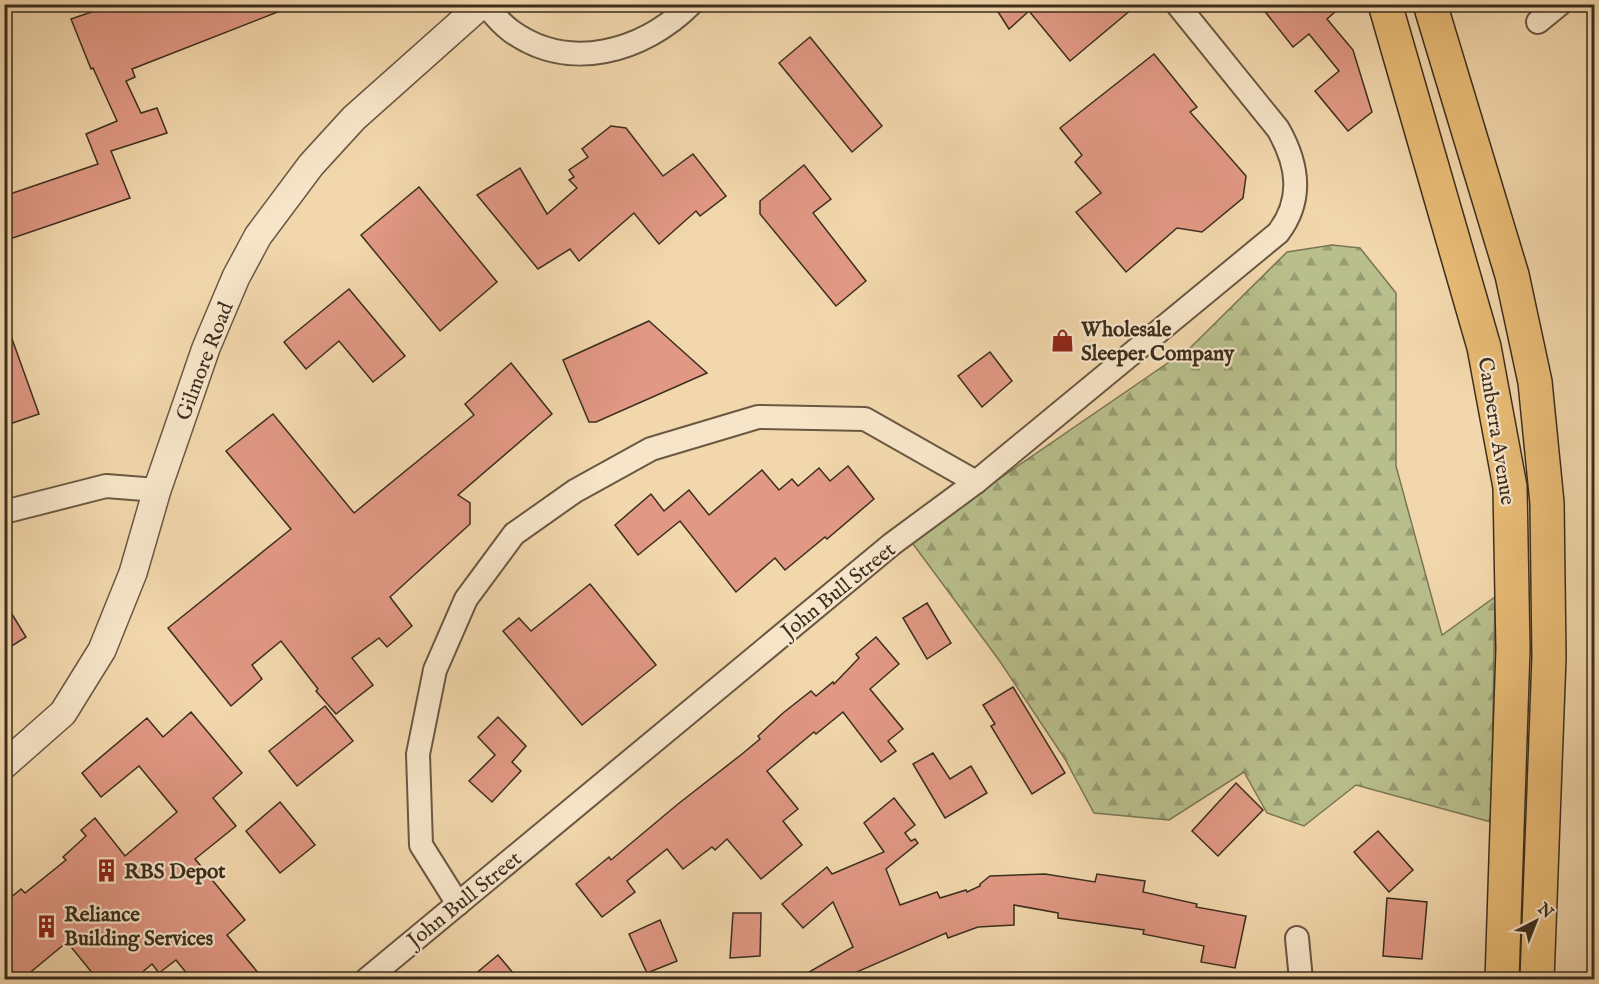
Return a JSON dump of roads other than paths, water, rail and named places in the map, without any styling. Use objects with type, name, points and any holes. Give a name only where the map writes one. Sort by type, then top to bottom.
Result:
[{"type":"highway","name":"Canberra Avenue","points":[[1385,4],[1484,347],[1510,487],[1513,649],[1502,980]]},
{"type":"highway","name":"Canberra Avenue","points":[[1430,4],[1512,275],[1535,382],[1547,503],[1549,657],[1537,980]]},
{"type":"street","points":[[483,4],[499,22],[534,44],[549,49],[586,53],[622,48],[652,35],[667,26],[691,4]]},
{"type":"street","name":"Gilmore Road","points":[[4,765],[63,713],[102,650],[133,573],[158,490],[206,348],[236,277],[258,236],[311,165],[354,118],[483,4]]},
{"type":"street","name":"John Bull Street","points":[[366,980],[892,544],[976,482],[1278,233],[1290,214],[1297,191],[1293,160],[1278,129],[1177,4]]},
{"type":"street","points":[[1538,22],[1560,4]]},
{"type":"street","points":[[458,904],[421,845],[418,754],[435,670],[466,598],[514,534],[575,491],[651,449],[758,417],[865,418],[976,482]]},
{"type":"street","points":[[4,512],[106,486],[158,490]]},
{"type":"street","points":[[1298,938],[1301,980]]},
{"type":"place","name":"Wholesale Sleeper Company","points":[[1063,341]]},
{"type":"place","name":"RBS Depot","points":[[106,871]]},
{"type":"place","name":"Reliance Building Services","points":[[46,926]]}]
